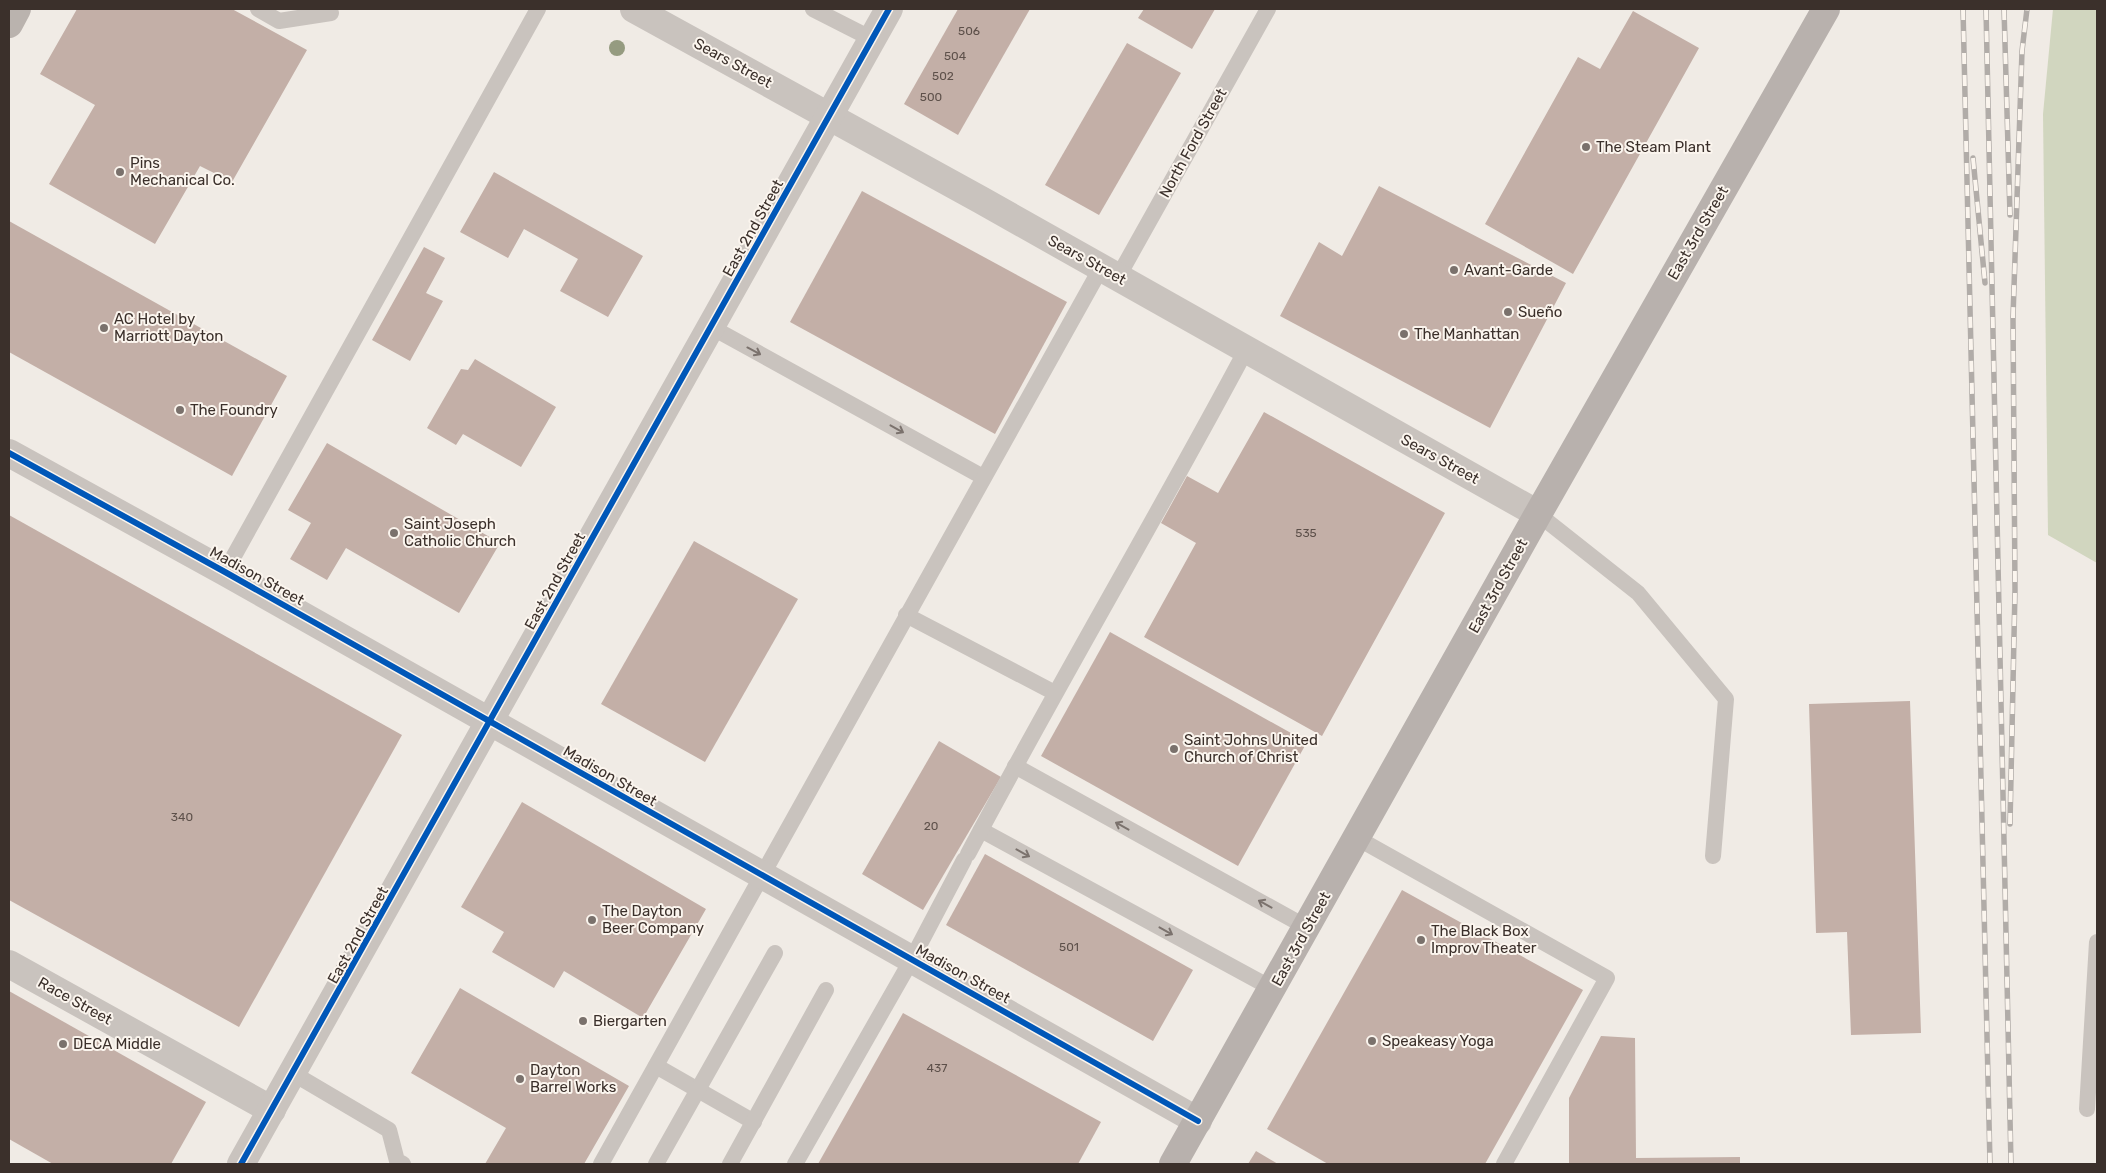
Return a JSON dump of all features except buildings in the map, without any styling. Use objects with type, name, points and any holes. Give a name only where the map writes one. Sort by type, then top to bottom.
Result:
[{"type":"main road","points":[[9,24],[17,9]]},
{"type":"main road","name":"East 3rd Street","points":[[1173,1164],[1308,928],[1538,514],[1826,9]]},
{"type":"street","name":"Sears Street","points":[[634,9],[1109,272],[1538,514]]},
{"type":"street","name":"East 2nd Street","points":[[241,1164],[294,1074],[889,9]]},
{"type":"street","name":"Madison Street","points":[[9,452],[1198,1121]]},
{"type":"street","name":"Race Street","points":[[9,964],[272,1110]]},
{"type":"lane","points":[[258,9],[279,21],[331,14]]},
{"type":"lane","points":[[225,572],[538,9]]},
{"type":"lane","points":[[813,9],[872,39]]},
{"type":"lane","name":"North Ford Street","points":[[601,1164],[983,477],[1268,9]]},
{"type":"lane","points":[[711,328],[983,477]]},
{"type":"lane","points":[[795,1164],[912,959],[1055,693],[1200,436],[1246,350]]},
{"type":"lane","points":[[1538,514],[1638,593],[1726,699],[1713,856]]},
{"type":"lane","points":[[906,615],[1055,693]]},
{"type":"lane","points":[[1015,766],[1308,928]]},
{"type":"lane","points":[[981,830],[1273,989]]},
{"type":"lane","points":[[1357,838],[1607,978],[1504,1164]]},
{"type":"lane","points":[[2087,1109],[2097,942]]},
{"type":"lane","points":[[656,1164],[775,953]]},
{"type":"lane","points":[[730,1164],[826,990]]},
{"type":"lane","points":[[656,1066],[754,1122]]},
{"type":"lane","points":[[294,1074],[389,1130],[397,1161],[403,1164]]},
{"type":"green space","points":[[2053,9],[2097,9],[2097,563],[2048,535],[2043,114]]},
{"type":"railway","points":[[1963,9],[1990,1164]]},
{"type":"railway","points":[[1986,9],[2011,1164]]},
{"type":"railway","points":[[2004,9],[2010,215]]},
{"type":"railway","points":[[2010,824],[2015,590],[2013,317],[2022,51],[2027,9]]},
{"type":"railway","points":[[1973,158],[1985,283]]},
{"type":"cycle path","points":[[241,1164],[486,732],[889,9]]},
{"type":"cycle path","points":[[9,453],[225,572],[1198,1121]]},
{"type":"place","name":"The Steam Plant","points":[[1586,147]]},
{"type":"place","name":"Pins Mechanical Co.","points":[[120,172]]},
{"type":"place","name":"Avant-Garde","points":[[1454,270]]},
{"type":"place","name":"Sueño","points":[[1508,312]]},
{"type":"place","name":"AC Hotel by Marriott Dayton","points":[[104,328]]},
{"type":"place","name":"The Manhattan","points":[[1404,334]]},
{"type":"place","name":"The Foundry","points":[[180,410]]},
{"type":"place","name":"Saint Joseph Catholic Church","points":[[394,533]]},
{"type":"place","name":"Saint Johns United Church of Christ","points":[[1174,749]]},
{"type":"place","name":"The Dayton Beer Company","points":[[592,920]]},
{"type":"place","name":"The Black Box Improv Theater","points":[[1421,940]]},
{"type":"place","name":"Biergarten","points":[[583,1021]]},
{"type":"place","name":"Speakeasy Yoga","points":[[1372,1041]]},
{"type":"place","name":"DECA Middle","points":[[63,1044]]},
{"type":"place","name":"Dayton Barrel Works","points":[[520,1079]]}]
